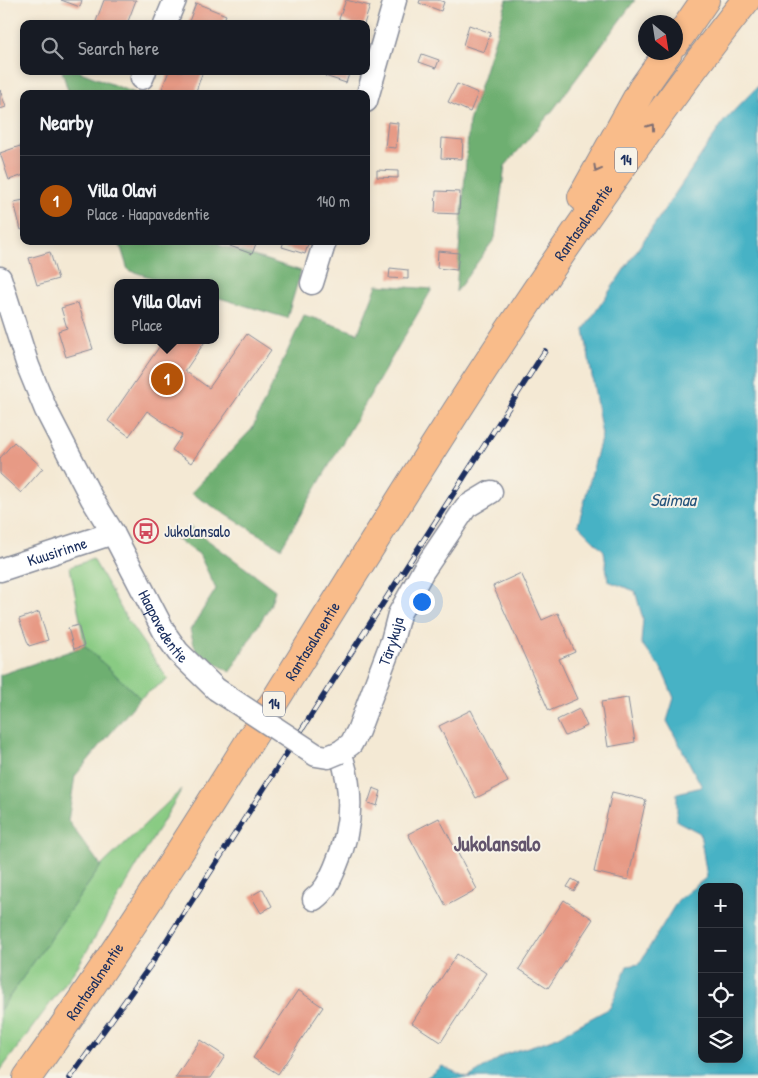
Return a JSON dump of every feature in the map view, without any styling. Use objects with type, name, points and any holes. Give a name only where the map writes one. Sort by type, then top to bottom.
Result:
[{"type":"highway","points":[[683,32],[705,0]]},
{"type":"highway","name":"Rantasalmentie","points":[[708,48],[718,25],[736,0]]},
{"type":"highway","name":"Rantasalmentie","points":[[26,1078],[126,936],[513,325],[607,187],[708,48],[746,0]]},
{"type":"highway","name":"Rantasalmentie","points":[[513,325],[638,98],[663,60]]},
{"type":"street","points":[[166,20],[174,0]]},
{"type":"street","points":[[369,90],[395,0]]},
{"type":"street","points":[[312,283],[324,245]]},
{"type":"street","name":"Haapavedentie","points":[[0,278],[28,366],[46,410],[100,514],[113,532],[166,635],[178,652],[216,689],[316,755],[328,757],[340,752]]},
{"type":"street","name":"Tärykuja","points":[[340,752],[351,744],[358,731],[392,641],[399,614],[423,571],[466,508],[491,492]]},
{"type":"street","name":"Kuusirinne","points":[[0,570],[113,532]]},
{"type":"street","points":[[314,899],[325,891],[343,851],[349,827],[347,772],[340,752]]},
{"type":"green space","points":[[507,0],[635,0],[553,110],[505,166],[495,238],[456,292],[469,122]]},
{"type":"green space","points":[[63,75],[88,75],[127,90],[68,90]]},
{"type":"green space","points":[[120,245],[219,245],[301,271],[287,318],[219,298],[219,279],[156,279],[128,270]]},
{"type":"green space","points":[[377,285],[432,289],[281,548],[191,493],[252,429],[304,315],[358,333]]},
{"type":"green space","points":[[190,527],[275,590],[270,606],[230,672],[196,651],[190,630],[216,589],[199,554],[175,538]]},
{"type":"green space","points":[[93,559],[128,621],[168,679],[140,698],[85,646],[70,567]]},
{"type":"green space","points":[[85,646],[140,698],[75,776],[68,821],[101,866],[0,1010],[0,675]]},
{"type":"green space","points":[[182,789],[78,966],[0,1071],[0,1010],[101,866]]},
{"type":"water","name":"Saimaa","points":[[758,86],[758,1078],[468,1078],[506,1054],[553,1039],[610,1008],[627,966],[639,964],[678,900],[698,884],[698,1063],[743,1063],[743,883],[699,883],[707,877],[700,833],[677,821],[677,793],[702,787],[667,721],[674,698],[662,670],[641,643],[643,619],[635,591],[608,581],[604,551],[578,525],[602,435],[584,329],[724,121]]},
{"type":"water","points":[[442,1066],[468,1078],[426,1078]]},
{"type":"building","points":[[61,0],[82,0],[80,7]]},
{"type":"building","points":[[104,0],[136,0],[128,20],[96,20]]},
{"type":"building","points":[[346,0],[370,6],[365,20],[339,19]]},
{"type":"building","points":[[420,0],[444,2],[441,11],[419,3]]},
{"type":"building","points":[[196,3],[226,15],[224,20],[190,20]]},
{"type":"building","points":[[469,25],[491,33],[484,52],[463,45]]},
{"type":"building","points":[[422,54],[439,60],[436,68],[419,62]]},
{"type":"building","points":[[167,75],[202,75],[196,90],[162,90]]},
{"type":"building","points":[[325,75],[349,75],[346,83]]},
{"type":"building","points":[[457,84],[478,93],[470,112],[448,102]]},
{"type":"building","points":[[0,90],[6,107],[0,109]]},
{"type":"building","points":[[388,122],[398,123],[396,148],[385,147]]},
{"type":"building","points":[[442,138],[463,140],[462,159],[441,158]]},
{"type":"building","points":[[20,146],[20,176],[9,180],[0,153]]},
{"type":"building","points":[[377,170],[398,171],[398,178],[377,177]]},
{"type":"building","points":[[436,191],[460,192],[459,214],[435,213]]},
{"type":"building","points":[[20,201],[20,226],[14,202]]},
{"type":"building","points":[[230,245],[255,245],[252,254]]},
{"type":"building","points":[[283,245],[308,245],[305,254],[282,247]]},
{"type":"building","points":[[438,251],[459,253],[457,270],[437,268]]},
{"type":"building","points":[[50,252],[58,279],[37,285],[29,258]]},
{"type":"building","points":[[390,268],[408,270],[408,279],[389,278]]},
{"type":"building","points":[[78,303],[93,349],[66,357],[58,331],[67,328],[61,308]]},
{"type":"building","points":[[247,334],[271,350],[191,463],[172,450],[182,435],[147,411],[129,436],[108,421],[161,344],[203,344],[185,371],[209,388]]},
{"type":"building","points":[[14,442],[43,468],[21,493],[0,474],[0,458]]},
{"type":"building","points":[[521,573],[542,620],[558,613],[575,652],[559,659],[577,699],[549,711],[493,586]]},
{"type":"building","points":[[39,612],[48,640],[29,646],[19,619]]},
{"type":"building","points":[[78,625],[84,646],[74,649],[68,628]]},
{"type":"building","points":[[628,698],[635,742],[608,747],[601,702]]},
{"type":"building","points":[[579,709],[587,726],[565,736],[557,720]]},
{"type":"building","points":[[471,710],[508,782],[476,798],[439,726]]},
{"type":"building","points":[[373,788],[381,791],[377,806],[368,803]]},
{"type":"building","points":[[612,792],[646,800],[628,880],[594,872]]},
{"type":"building","points":[[439,818],[477,889],[446,906],[408,834]]},
{"type":"building","points":[[572,879],[579,883],[574,891],[567,887]]},
{"type":"building","points":[[263,889],[272,906],[261,913],[251,896]]},
{"type":"building","points":[[564,900],[593,919],[548,988],[519,969]]},
{"type":"building","points":[[457,954],[486,973],[441,1042],[412,1023]]},
{"type":"building","points":[[298,990],[323,1007],[278,1074],[253,1058]]},
{"type":"building","points":[[200,1040],[225,1056],[211,1078],[175,1078]]},
{"type":"railway","points":[[70,1078],[150,966],[545,351]]},
{"type":"place","name":"Villa Olavi","points":[[167,379]]},
{"type":"place","name":"Jukolansalo","points":[[146,531]]},
{"type":"district","name":"Jukolansalo","points":[[497,844]]}]
